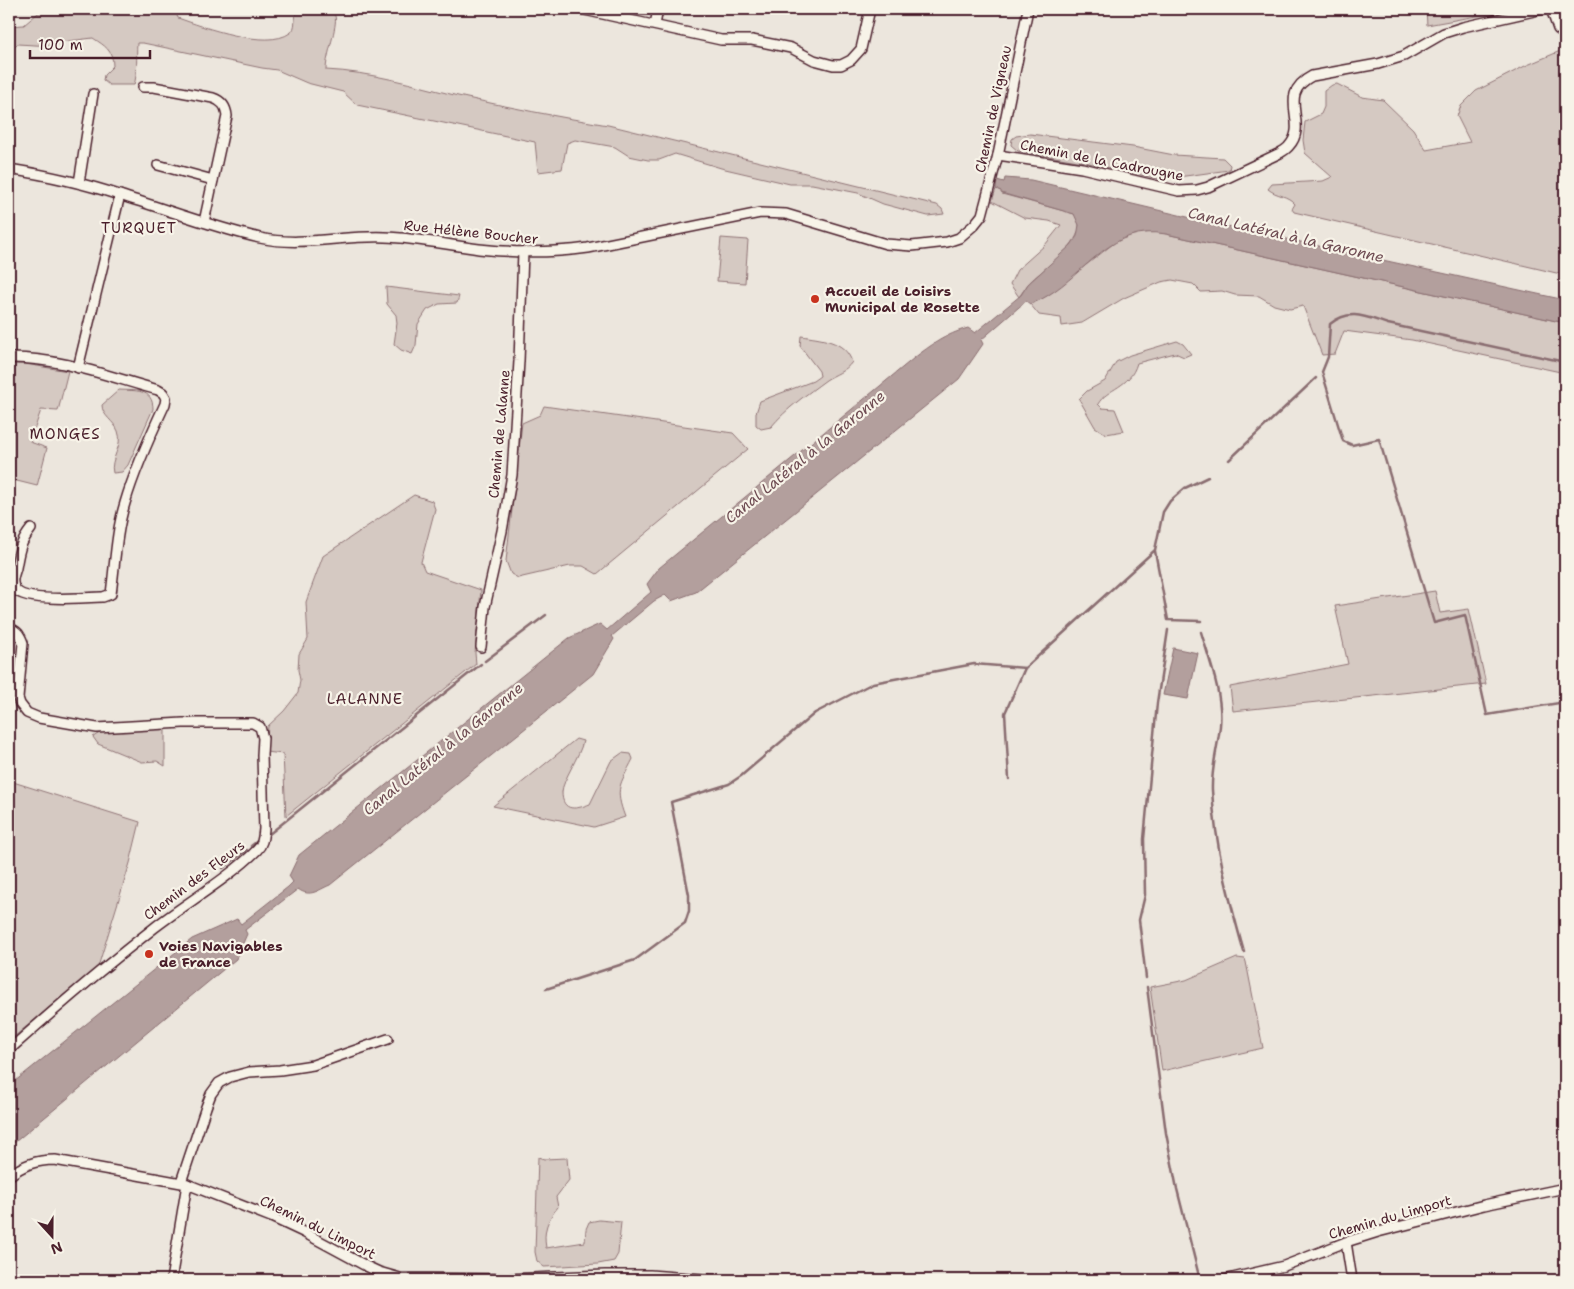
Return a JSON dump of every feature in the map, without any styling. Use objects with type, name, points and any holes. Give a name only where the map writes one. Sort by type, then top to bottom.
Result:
[{"type":"street","points":[[580,9],[721,40],[752,40],[791,48],[824,64],[841,65],[854,58],[861,49],[870,9]]},
{"type":"street","points":[[655,25],[658,9]]},
{"type":"street","name":"Chemin de Vigneau","points":[[982,215],[998,155],[1028,9]]},
{"type":"street","name":"Chemin de la Cadrougne","points":[[998,155],[1082,168],[1179,191],[1197,190],[1208,187],[1280,153],[1289,146],[1296,130],[1294,95],[1297,87],[1312,76],[1378,64],[1404,56],[1444,33],[1543,9]]},
{"type":"street","points":[[1551,9],[1558,29],[1565,34]]},
{"type":"street","points":[[143,87],[154,87],[213,98],[225,106],[227,116],[204,222]]},
{"type":"street","points":[[79,183],[93,94]]},
{"type":"street","points":[[158,165],[213,180]]},
{"type":"street","name":"Rue Hélène Boucher","points":[[9,169],[58,177],[120,194],[204,222],[281,242],[384,237],[420,240],[479,249],[562,252],[760,213],[786,214],[886,244],[902,246],[929,245],[959,238],[968,232],[982,215]]},
{"type":"street","points":[[78,368],[120,194]]},
{"type":"street","name":"Chemin de Lalanne","points":[[481,647],[485,607],[502,531],[512,474],[523,252]]},
{"type":"street","points":[[9,358],[39,359],[78,368],[158,390],[166,398],[144,450],[125,504],[118,534],[111,594],[103,598],[35,598],[20,594],[12,582],[22,540],[31,529]]},
{"type":"street","name":"Chemin des Fleurs","points":[[9,628],[16,631],[23,643],[18,698],[27,713],[39,718],[97,728],[183,723],[253,722],[260,727],[263,738],[264,829],[263,840],[254,852],[234,870],[154,928],[9,1050]]},
{"type":"street","points":[[171,1280],[184,1183],[211,1094],[215,1087],[225,1079],[249,1072],[280,1070],[313,1064],[388,1039]]},
{"type":"street","name":"Chemin du Limport","points":[[9,1176],[29,1163],[55,1160],[184,1183],[271,1217],[366,1266],[400,1278],[508,1279],[650,1275],[715,1280]]},
{"type":"street","name":"Chemin du Limport","points":[[1224,1280],[1284,1266],[1378,1232],[1484,1205],[1565,1188]]},
{"type":"street","points":[[1346,1242],[1352,1280]]},
{"type":"shaded area","points":[[64,9],[119,9],[131,14],[144,9],[174,9],[178,18],[203,27],[235,35],[266,39],[280,38],[290,33],[294,26],[298,9],[331,9],[335,15],[335,20],[326,70],[376,76],[495,104],[608,125],[937,205],[944,214],[928,216],[883,204],[858,193],[812,184],[790,184],[721,168],[675,154],[659,160],[648,160],[629,156],[615,147],[575,140],[567,143],[562,169],[538,172],[535,142],[357,105],[343,92],[307,83],[277,70],[143,43],[137,43],[134,85],[109,85],[103,80],[104,75],[113,66],[112,56],[105,46],[93,38],[60,42],[53,46],[17,44],[9,52],[9,26],[24,25],[38,13]]},
{"type":"shaded area","points":[[1426,9],[1516,9],[1427,25]]},
{"type":"shaded area","points":[[1565,49],[1565,275],[1294,212],[1292,209],[1295,204],[1292,201],[1268,189],[1272,184],[1323,181],[1332,177],[1305,153],[1303,140],[1305,122],[1321,114],[1324,107],[1324,91],[1332,85],[1337,84],[1362,97],[1383,100],[1413,129],[1426,150],[1470,142],[1457,116],[1461,106],[1476,91],[1525,66]]},
{"type":"shaded area","points":[[1030,134],[1133,147],[1174,155],[1223,158],[1230,165],[1229,170],[1158,179],[1084,162],[1018,151],[1011,145],[1012,139],[1016,136]]},
{"type":"shaded area","points":[[996,189],[1002,191],[1002,194],[1075,214],[1079,224],[1078,233],[1072,243],[1028,284],[1019,297],[1010,284],[1017,270],[1045,245],[1061,225],[1049,221],[1025,218],[992,201]]},
{"type":"shaded area","points":[[1153,231],[1565,323],[1565,373],[1412,340],[1344,331],[1335,354],[1322,355],[1303,306],[1290,309],[1274,305],[1259,296],[1235,295],[1222,291],[1201,292],[1193,284],[1172,280],[1161,282],[1124,298],[1082,323],[1062,326],[1061,318],[1039,315],[1030,304],[1048,295],[1118,240],[1134,234]]},
{"type":"shaded area","points":[[721,238],[748,240],[745,283],[717,281]]},
{"type":"shaded area","points":[[386,287],[459,296],[457,303],[439,304],[427,310],[418,324],[416,345],[412,354],[401,350],[394,344],[397,323],[396,315],[387,304]]},
{"type":"shaded area","points":[[801,336],[824,340],[838,345],[849,355],[852,362],[843,371],[826,380],[797,402],[771,427],[761,429],[756,425],[756,413],[760,401],[813,381],[820,376],[819,371],[800,346]]},
{"type":"shaded area","points":[[1177,341],[1183,344],[1191,354],[1184,357],[1175,353],[1137,363],[1129,378],[1107,394],[1098,404],[1102,408],[1115,409],[1124,431],[1106,434],[1095,427],[1079,399],[1087,391],[1105,381],[1116,362],[1130,355]]},
{"type":"shaded area","points":[[9,364],[25,364],[68,371],[58,411],[41,410],[30,442],[47,448],[37,486],[9,479]]},
{"type":"shaded area","points":[[119,390],[137,391],[146,394],[150,397],[153,409],[128,465],[122,472],[113,473],[112,468],[119,437],[116,427],[104,412],[102,405]]},
{"type":"shaded area","points":[[544,406],[733,433],[748,449],[597,574],[583,566],[570,566],[518,578],[511,574],[506,561],[522,423],[540,415]]},
{"type":"shaded area","points":[[414,495],[432,501],[435,509],[421,562],[425,571],[481,590],[475,653],[476,664],[286,816],[283,754],[266,752],[268,726],[284,711],[298,693],[300,680],[298,670],[299,654],[308,639],[306,602],[323,556]]},
{"type":"shaded area","points":[[1435,591],[1440,613],[1469,609],[1486,684],[1233,711],[1230,687],[1348,664],[1335,606]]},
{"type":"shaded area","points":[[165,727],[165,766],[157,761],[142,762],[98,744],[93,737],[103,731]]},
{"type":"shaded area","points":[[576,739],[583,741],[563,787],[562,792],[565,803],[571,808],[590,804],[611,761],[622,753],[631,754],[633,759],[622,781],[619,793],[625,817],[594,827],[493,806]]},
{"type":"shaded area","points":[[10,781],[140,822],[130,863],[98,967],[9,1041]]},
{"type":"shaded area","points":[[1237,958],[1245,959],[1246,962],[1263,1048],[1162,1071],[1150,987],[1186,980]]},
{"type":"shaded area","points":[[538,1157],[544,1159],[567,1158],[569,1180],[556,1197],[558,1207],[551,1216],[547,1226],[545,1236],[546,1248],[585,1242],[586,1229],[589,1222],[599,1220],[621,1222],[618,1254],[614,1261],[598,1264],[544,1267],[537,1261],[535,1252]]},
{"type":"water","name":"Canal Latéral à la Garonne","points":[[1005,178],[1031,180],[1200,220],[1565,300],[1565,323],[1166,234],[1147,233],[1130,236],[1115,243],[1047,296],[1030,304],[1026,301],[981,340],[983,344],[959,379],[696,592],[671,601],[665,595],[654,601],[612,636],[614,639],[593,674],[330,885],[310,893],[302,892],[298,889],[245,930],[247,934],[236,959],[9,1147],[9,1086],[192,939],[237,919],[241,924],[288,887],[293,882],[289,876],[299,855],[569,638],[600,624],[607,630],[651,592],[647,584],[659,568],[914,358],[933,344],[953,333],[968,328],[975,333],[1021,295],[1028,284],[1071,245],[1077,236],[1079,225],[1074,214],[1001,193],[1001,191],[996,189],[997,180],[1004,182]]},
{"type":"water","points":[[1173,648],[1198,653],[1188,699],[1163,695]]},
{"type":"waterway","points":[[1565,362],[1388,324],[1358,315],[1351,315],[1344,316],[1330,324],[1328,357],[1322,372],[1343,441],[1352,445],[1379,439],[1434,623],[1465,615],[1487,715],[1565,702]]},
{"type":"waterway","points":[[1229,460],[1316,378]]},
{"type":"waterway","points":[[546,989],[635,960],[685,923],[689,911],[689,895],[671,802],[729,784],[815,713],[873,683],[974,664],[1025,668],[1155,550],[1163,512],[1170,501],[1185,488],[1208,477]]},
{"type":"waterway","points":[[1155,551],[1168,620],[1201,621]]},
{"type":"waterway","points":[[485,661],[546,615]]},
{"type":"waterway","points":[[1146,978],[1139,920],[1145,895],[1144,839],[1157,703],[1168,630]]},
{"type":"waterway","points":[[1201,632],[1220,702],[1220,726],[1212,782],[1216,831],[1228,892],[1244,952]]},
{"type":"waterway","points":[[268,835],[481,664]]},
{"type":"waterway","points":[[1009,779],[1005,713],[1025,668]]},
{"type":"waterway","points":[[251,846],[260,839]]},
{"type":"waterway","points":[[223,868],[247,850]]},
{"type":"waterway","points":[[1147,987],[1166,1133],[1177,1189],[1200,1280]]},
{"type":"place","name":"Accueil de Loisirs Municipal de Rosette","points":[[815,299]]},
{"type":"place","name":"Voies Navigables de France","points":[[149,954]]},
{"type":"district","name":"TURQUET","points":[[139,228]]},
{"type":"district","name":"MONGES","points":[[65,434]]},
{"type":"district","name":"LALANNE","points":[[365,699]]}]
